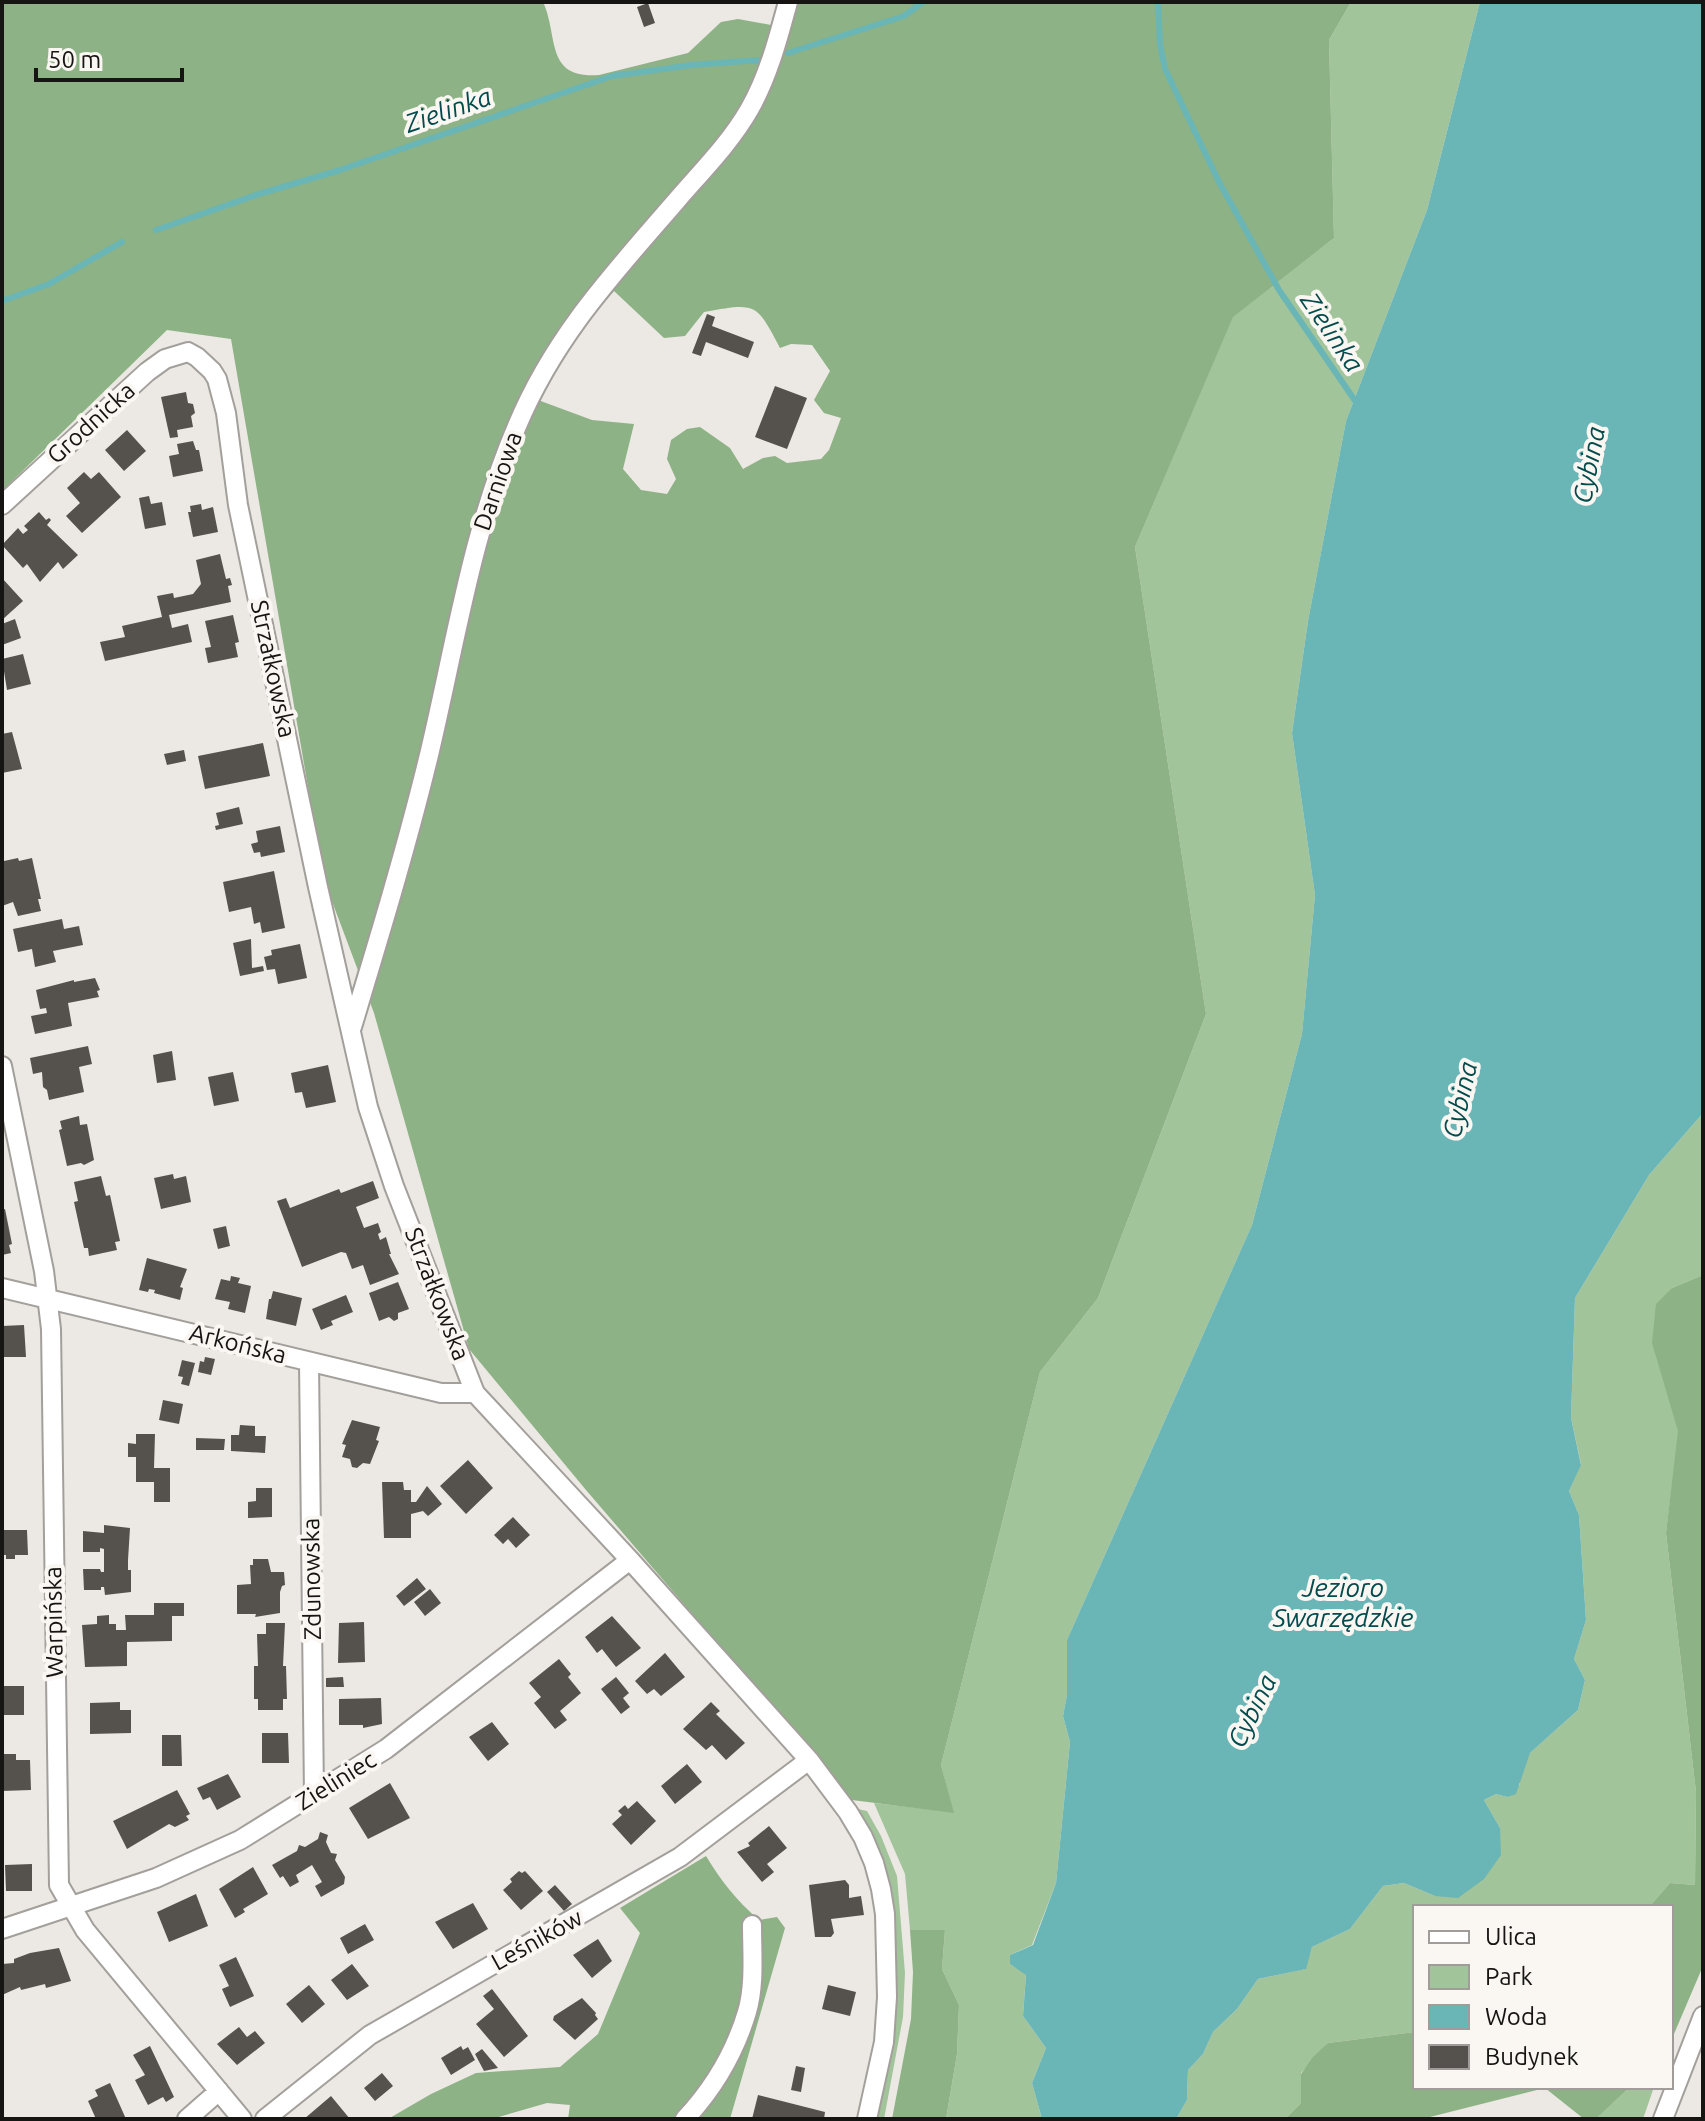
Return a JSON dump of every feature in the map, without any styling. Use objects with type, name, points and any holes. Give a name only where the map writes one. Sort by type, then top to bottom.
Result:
[{"type":"street","name":"Darniowa","points":[[351,1029],[394,888],[428,757],[469,573],[486,512],[517,426],[551,357],[572,325],[720,151],[749,111],[766,73],[788,2]]},
{"type":"street","name":"Strzałkowska","points":[[188,352],[197,357],[217,379],[226,413],[238,505],[318,887],[368,1107],[394,1186],[475,1393],[809,1760],[840,1800],[863,1837],[881,1889],[886,1941],[887,2017],[867,2119]]},
{"type":"street","name":"Grodnicka","points":[[2,505],[147,372],[165,359],[188,352]]},
{"type":"street","name":"Warpińska","points":[[2,1066],[44,1271],[51,1329],[59,1885],[85,1930],[242,2119]]},
{"type":"street","name":"Arkońska","points":[[2,1288],[441,1393],[475,1393]]},
{"type":"street","name":"Zdunowska","points":[[309,1362],[314,1795]]},
{"type":"street","name":"Zieliniec","points":[[2,1929],[71,1908],[197,1862],[240,1840],[386,1749],[630,1560]]},
{"type":"street","name":"Leśników","points":[[265,2119],[370,2035],[680,1857],[809,1760]]},
{"type":"street","points":[[685,2119],[703,2099],[728,2058],[747,2011],[752,1982],[752,1925]]},
{"type":"street","points":[[1663,2119],[1703,2016]]},
{"type":"street","points":[[187,2119],[219,2091]]},
{"type":"green space","points":[[2,2],[543,2],[561,63],[581,74],[599,75],[688,53],[721,22],[738,19],[771,25],[777,2],[1351,2],[1329,40],[1334,238],[1233,317],[1135,547],[1206,1014],[1098,1298],[1040,1372],[941,1765],[954,1813],[852,1800],[469,1349],[374,1013],[324,880],[231,339],[167,330],[2,491]],"holes":[[[614,291],[664,338],[685,336],[704,312],[745,307],[759,314],[780,348],[791,344],[812,345],[830,371],[814,400],[824,413],[841,418],[829,450],[821,459],[787,463],[775,456],[763,458],[743,469],[730,448],[700,427],[687,429],[671,440],[667,459],[676,479],[667,494],[641,490],[623,469],[634,424],[592,420],[538,400],[573,343]]]},
{"type":"green space","points":[[1351,2],[1480,2],[1427,210],[1346,421],[1308,621],[1292,733],[1315,895],[1302,1034],[1252,1225],[1067,1640],[1067,1695],[1063,1716],[1070,1742],[1056,1883],[1032,1945],[1010,1955],[1010,1964],[1026,1974],[1023,2016],[1046,2048],[1032,2083],[1042,2119],[946,2119],[957,2054],[959,2005],[942,1969],[945,1930],[910,1930],[905,1874],[874,1803],[953,1812],[941,1765],[1040,1372],[1098,1298],[1206,1014],[1135,547],[1233,316],[1334,238],[1329,40]]},
{"type":"green space","points":[[1703,1113],[1703,1275],[1672,1288],[1653,1343],[1679,1431],[1666,1533],[1696,1792],[1695,1885],[1670,1883],[1651,1905],[1413,1905],[1413,2032],[1328,2043],[1301,2073],[1301,2103],[1285,2119],[1176,2119],[1187,2100],[1188,2070],[1203,2054],[1213,2032],[1237,2009],[1258,1979],[1305,1969],[1312,1947],[1350,1929],[1383,1886],[1404,1883],[1435,1896],[1500,1828],[1484,1800],[1496,1794],[1507,1797],[1520,1784],[1520,1775],[1530,1753],[1578,1710],[1585,1680],[1574,1659],[1586,1620],[1579,1515],[1569,1491],[1581,1464],[1571,1418],[1575,1298],[1649,1175]]},
{"type":"green space","points":[[1703,1275],[1703,1966],[1673,2036],[1673,1905],[1651,1905],[1670,1883],[1695,1885],[1696,1792],[1666,1533],[1678,1431],[1652,1343],[1656,1304],[1672,1288]]},
{"type":"green space","points":[[858,1809],[867,1811],[897,1876],[905,1973],[903,2017],[884,2119],[875,2119],[895,2011],[892,1909],[882,1856]]},
{"type":"green space","points":[[706,1856],[751,1913],[759,1920],[777,1917],[785,1928],[730,2119],[568,2119],[570,2105],[547,2103],[492,2119],[388,2119],[476,2073],[560,2067],[598,2034],[640,1933],[620,1908]]},
{"type":"green space","points":[[910,1930],[945,1930],[942,1969],[959,2005],[957,2054],[946,2119],[892,2119],[911,2019],[913,1972]]},
{"type":"green space","points":[[1413,2032],[1413,2089],[1541,2089],[1422,2119],[1285,2119],[1301,2103],[1301,2074],[1328,2043]]},
{"type":"green space","points":[[1546,2089],[1628,2089],[1596,2119],[1584,2119]]},
{"type":"green space","points":[[1628,2089],[1653,2089],[1643,2119],[1596,2119]]},
{"type":"water","name":"Jezioro Swarzędzkie","points":[[1480,2],[1703,2],[1703,1113],[1649,1175],[1575,1298],[1571,1418],[1581,1465],[1569,1491],[1579,1515],[1586,1620],[1574,1659],[1585,1680],[1578,1710],[1530,1753],[1516,1794],[1507,1797],[1496,1794],[1484,1800],[1500,1828],[1501,1855],[1484,1879],[1458,1898],[1435,1896],[1404,1883],[1383,1886],[1350,1929],[1312,1947],[1306,1969],[1258,1979],[1237,2009],[1213,2032],[1203,2054],[1188,2070],[1187,2100],[1176,2119],[1042,2119],[1032,2083],[1046,2048],[1023,2016],[1026,1975],[1010,1964],[1010,1955],[1033,1945],[1056,1883],[1070,1742],[1063,1716],[1067,1695],[1067,1640],[1252,1225],[1302,1034],[1315,895],[1292,733],[1308,621],[1346,421],[1427,210]]},
{"type":"building","points":[[648,3],[655,23],[644,27],[637,7]]},
{"type":"building","points":[[707,314],[715,317],[712,326],[754,342],[748,358],[706,342],[701,356],[692,353]]},
{"type":"building","points":[[775,386],[807,398],[787,449],[755,437]]},
{"type":"building","points":[[186,392],[188,403],[193,404],[195,413],[191,416],[193,427],[177,430],[178,437],[170,438],[161,397]]},
{"type":"building","points":[[127,430],[146,451],[124,471],[105,450]]},
{"type":"building","points":[[193,441],[196,450],[199,450],[203,471],[173,477],[169,456],[179,454],[177,444]]},
{"type":"building","points":[[84,472],[91,479],[99,472],[121,497],[82,533],[66,516],[80,503],[67,488]]},
{"type":"building","points":[[149,496],[151,504],[162,502],[166,525],[145,529],[139,498]]},
{"type":"building","points":[[201,504],[202,510],[213,507],[218,532],[193,537],[188,512],[191,512],[190,506]]},
{"type":"building","points":[[39,512],[46,520],[51,520],[47,525],[78,555],[63,569],[58,562],[40,582],[27,564],[23,568],[2,545],[18,528],[23,534],[28,530],[24,526]]},
{"type":"building","points":[[220,554],[226,579],[230,578],[232,585],[228,586],[231,602],[169,615],[172,628],[188,624],[192,642],[105,661],[100,642],[125,637],[122,626],[162,617],[157,596],[173,593],[174,598],[193,594],[201,584],[196,560]]},
{"type":"building","points":[[2,578],[23,601],[2,620]]},
{"type":"building","points":[[233,615],[239,642],[235,643],[238,657],[208,663],[205,648],[211,647],[205,621]]},
{"type":"building","points":[[15,619],[21,638],[2,645],[2,624]]},
{"type":"building","points":[[23,654],[31,684],[7,690],[2,659]]},
{"type":"building","points":[[12,732],[22,769],[2,773],[2,734]]},
{"type":"building","points":[[263,743],[270,776],[205,789],[198,756]]},
{"type":"building","points":[[184,750],[186,761],[167,765],[164,754]]},
{"type":"building","points":[[239,807],[243,824],[216,830],[215,826],[219,825],[216,813]]},
{"type":"building","points":[[280,826],[285,852],[261,857],[260,852],[254,853],[251,844],[258,842],[256,831]]},
{"type":"building","points":[[18,858],[19,861],[32,858],[41,911],[18,916],[13,902],[2,906],[2,864]]},
{"type":"building","points":[[274,871],[285,928],[262,933],[260,922],[254,924],[251,907],[229,912],[223,882]]},
{"type":"building","points":[[62,919],[64,929],[79,926],[83,945],[53,951],[56,962],[35,967],[32,949],[18,952],[13,929]]},
{"type":"building","points":[[251,939],[252,968],[263,966],[264,971],[240,976],[233,943]]},
{"type":"building","points":[[300,944],[307,978],[278,984],[275,969],[267,970],[264,957],[272,955],[271,950]]},
{"type":"building","points":[[95,978],[100,990],[97,991],[99,997],[68,1003],[72,1026],[35,1034],[31,1016],[47,1013],[46,1008],[40,1009],[36,990]]},
{"type":"building","points":[[88,1046],[92,1064],[79,1067],[84,1092],[49,1100],[43,1087],[42,1072],[33,1074],[30,1058]]},
{"type":"building","points":[[172,1051],[176,1080],[157,1083],[153,1055]]},
{"type":"building","points":[[328,1065],[336,1102],[306,1108],[302,1092],[295,1093],[291,1073]]},
{"type":"building","points":[[233,1072],[239,1101],[214,1106],[208,1077]]},
{"type":"building","points":[[79,1116],[80,1125],[87,1124],[94,1160],[84,1165],[67,1166],[60,1121]]},
{"type":"building","points":[[173,1174],[174,1179],[186,1176],[191,1202],[161,1209],[154,1178]]},
{"type":"building","points":[[101,1176],[106,1196],[110,1195],[120,1241],[115,1242],[117,1250],[89,1256],[88,1248],[84,1248],[74,1202],[78,1201],[74,1182]]},
{"type":"building","points":[[373,1181],[379,1198],[356,1207],[364,1228],[378,1223],[380,1240],[386,1237],[389,1254],[399,1274],[370,1285],[363,1265],[352,1269],[346,1253],[341,1252],[302,1267],[277,1201],[286,1198],[290,1208],[339,1189],[341,1193]]},
{"type":"building","points":[[5,1209],[12,1244],[9,1245],[11,1253],[2,1255],[2,1210]]},
{"type":"building","points":[[226,1226],[230,1246],[218,1249],[213,1229]]},
{"type":"building","points":[[147,1258],[187,1269],[180,1287],[183,1288],[180,1300],[154,1293],[155,1290],[139,1290]]},
{"type":"building","points":[[231,1276],[240,1278],[238,1283],[251,1286],[245,1313],[228,1309],[230,1302],[215,1299],[221,1279],[230,1281]]},
{"type":"building","points":[[398,1282],[409,1309],[398,1313],[398,1319],[394,1321],[389,1317],[379,1321],[369,1293]]},
{"type":"building","points":[[273,1291],[302,1298],[296,1326],[266,1319]]},
{"type":"building","points":[[346,1295],[353,1312],[331,1321],[333,1325],[321,1330],[312,1309]]},
{"type":"building","points":[[24,1325],[26,1357],[2,1357],[2,1326]]},
{"type":"building","points":[[205,1357],[215,1359],[211,1375],[198,1372],[200,1361],[204,1362]]},
{"type":"building","points":[[182,1360],[195,1363],[189,1386],[181,1384],[183,1377],[178,1376]]},
{"type":"building","points":[[163,1400],[183,1404],[179,1424],[159,1420]]},
{"type":"building","points":[[352,1420],[380,1427],[376,1440],[379,1441],[370,1464],[363,1463],[357,1468],[352,1467],[350,1459],[342,1457],[346,1445],[342,1444]]},
{"type":"building","points":[[240,1425],[255,1426],[255,1436],[266,1436],[265,1453],[231,1451],[231,1435],[239,1435]]},
{"type":"building","points":[[136,1434],[155,1434],[154,1468],[170,1468],[170,1502],[154,1502],[154,1482],[136,1482],[136,1457],[128,1457],[128,1443],[136,1444]]},
{"type":"building","points":[[196,1438],[225,1439],[224,1450],[196,1450]]},
{"type":"building","points":[[468,1460],[493,1488],[466,1514],[440,1486]]},
{"type":"building","points":[[382,1482],[403,1482],[404,1490],[411,1490],[411,1502],[416,1502],[427,1486],[442,1504],[428,1516],[423,1511],[411,1514],[411,1538],[384,1538]]},
{"type":"building","points":[[256,1488],[272,1488],[272,1517],[248,1518],[248,1502],[256,1501]]},
{"type":"building","points":[[513,1517],[530,1535],[516,1548],[508,1539],[503,1544],[494,1535]]},
{"type":"building","points":[[104,1525],[130,1528],[128,1570],[131,1570],[131,1592],[105,1595],[104,1587],[101,1590],[84,1590],[83,1569],[100,1569],[104,1572],[104,1549],[100,1548],[100,1552],[83,1552],[83,1531],[104,1533]]},
{"type":"building","points":[[2,1530],[27,1530],[28,1555],[6,1559],[6,1555],[2,1555]]},
{"type":"building","points":[[253,1559],[268,1559],[271,1572],[284,1572],[280,1613],[255,1617],[256,1614],[237,1614],[237,1585],[251,1584],[250,1565],[253,1565]]},
{"type":"building","points":[[417,1578],[426,1589],[404,1606],[396,1596]]},
{"type":"building","points":[[430,1589],[441,1603],[425,1616],[414,1602]]},
{"type":"building","points":[[154,1603],[184,1603],[184,1616],[172,1616],[172,1641],[127,1642],[127,1666],[85,1667],[82,1625],[97,1624],[97,1616],[109,1615],[109,1624],[116,1624],[116,1630],[126,1630],[125,1615],[154,1615]]},
{"type":"building","points":[[612,1616],[641,1648],[616,1667],[602,1649],[597,1653],[585,1637]]},
{"type":"building","points":[[364,1622],[365,1662],[338,1663],[339,1623]]},
{"type":"building","points":[[266,1623],[285,1623],[283,1666],[286,1666],[287,1699],[283,1699],[283,1710],[258,1710],[258,1699],[254,1699],[254,1666],[258,1666],[257,1634],[266,1634]]},
{"type":"building","points":[[665,1653],[685,1677],[661,1696],[654,1689],[647,1694],[635,1681]]},
{"type":"building","points":[[559,1659],[581,1693],[560,1711],[567,1720],[555,1729],[534,1703],[541,1697],[529,1683]]},
{"type":"building","points":[[343,1677],[344,1687],[326,1687],[326,1678]]},
{"type":"building","points":[[616,1677],[629,1693],[623,1698],[630,1707],[621,1714],[601,1689]]},
{"type":"building","points":[[2,1686],[24,1686],[24,1715],[2,1715]]},
{"type":"building","points":[[381,1698],[382,1724],[363,1728],[363,1725],[339,1725],[339,1699]]},
{"type":"building","points":[[120,1702],[120,1710],[131,1710],[131,1733],[90,1734],[90,1703]]},
{"type":"building","points":[[711,1702],[720,1711],[716,1714],[745,1743],[726,1760],[712,1745],[706,1750],[683,1729]]},
{"type":"building","points":[[492,1722],[509,1744],[488,1761],[469,1737]]},
{"type":"building","points":[[262,1733],[288,1733],[289,1763],[262,1763]]},
{"type":"building","points":[[162,1735],[181,1735],[182,1766],[162,1766]]},
{"type":"building","points":[[2,1754],[16,1754],[16,1760],[30,1760],[31,1790],[2,1791]]},
{"type":"building","points":[[687,1764],[702,1782],[675,1804],[661,1786]]},
{"type":"building","points":[[228,1774],[241,1797],[217,1810],[210,1797],[203,1800],[197,1788]]},
{"type":"building","points":[[390,1783],[410,1818],[368,1839],[349,1808]]},
{"type":"building","points":[[177,1790],[190,1814],[186,1816],[189,1820],[175,1827],[169,1824],[127,1849],[113,1821]]},
{"type":"building","points":[[637,1801],[656,1821],[631,1845],[612,1824],[622,1815],[618,1811],[625,1805],[628,1809]]},
{"type":"building","points":[[769,1826],[787,1848],[767,1864],[774,1872],[762,1882],[737,1852],[750,1846],[748,1843]]},
{"type":"building","points":[[320,1832],[328,1835],[326,1842],[331,1853],[337,1854],[335,1860],[345,1877],[344,1884],[321,1897],[315,1886],[322,1882],[312,1865],[296,1875],[299,1882],[290,1887],[272,1865],[297,1851],[299,1845],[305,1847],[318,1839]]},
{"type":"building","points":[[32,1864],[32,1891],[6,1891],[5,1865]]},
{"type":"building","points":[[253,1867],[268,1894],[243,1909],[245,1912],[235,1918],[219,1889]]},
{"type":"building","points":[[519,1871],[525,1871],[543,1891],[521,1910],[503,1890]]},
{"type":"building","points":[[845,1880],[849,1885],[849,1898],[861,1896],[864,1915],[831,1919],[834,1933],[831,1937],[815,1937],[809,1885]]},
{"type":"building","points":[[555,1885],[572,1904],[564,1911],[547,1892]]},
{"type":"building","points":[[196,1894],[208,1926],[169,1942],[157,1912]]},
{"type":"building","points":[[473,1903],[488,1929],[453,1949],[435,1922]]},
{"type":"building","points":[[365,1924],[374,1940],[348,1954],[340,1938]]},
{"type":"building","points":[[598,1939],[612,1961],[592,1978],[573,1955]]},
{"type":"building","points":[[59,1948],[71,1981],[46,1988],[45,1984],[21,1990],[20,1987],[2,1995],[2,1964],[14,1963],[14,1959],[30,1953]]},
{"type":"building","points":[[236,1957],[254,1996],[230,2007],[222,1989],[229,1986],[219,1965]]},
{"type":"building","points":[[352,1964],[369,1986],[347,2000],[331,1980]]},
{"type":"building","points":[[309,1985],[325,2004],[302,2023],[286,2004]]},
{"type":"building","points":[[828,1985],[856,1992],[850,2016],[822,2009]]},
{"type":"building","points":[[492,1989],[528,2036],[504,2057],[476,2024],[494,2009],[483,1996]]},
{"type":"building","points":[[582,1998],[598,2019],[575,2040],[553,2020],[554,2016]]},
{"type":"building","points":[[239,2027],[247,2037],[255,2031],[265,2043],[237,2065],[217,2044]]},
{"type":"building","points":[[150,2046],[174,2097],[166,2102],[163,2097],[148,2105],[135,2080],[145,2075],[133,2055]]},
{"type":"building","points":[[461,2046],[463,2050],[468,2047],[475,2060],[451,2075],[441,2058]]},
{"type":"building","points":[[482,2049],[498,2068],[484,2071],[475,2054]]},
{"type":"building","points":[[796,2066],[805,2068],[801,2092],[791,2090]]},
{"type":"building","points":[[382,2073],[393,2086],[375,2101],[364,2088]]},
{"type":"building","points":[[110,2083],[126,2119],[96,2119],[88,2101],[98,2096],[95,2090]]},
{"type":"building","points":[[758,2095],[825,2112],[824,2119],[752,2119]]},
{"type":"building","points":[[331,2096],[350,2119],[304,2119]]},
{"type":"waterway","name":"Zielinka","points":[[788,53],[904,16],[923,2]]},
{"type":"waterway","name":"Zielinka","points":[[1158,2],[1165,69],[1219,182],[1279,290],[1358,405]]},
{"type":"waterway","name":"Zielinka","points":[[156,230],[612,76],[759,60]]},
{"type":"waterway","name":"Zielinka","points":[[2,301],[49,284],[122,242]]},
{"type":"water label","name":"Cybina","points":[[1589,465]]},
{"type":"water label","name":"Cybina","points":[[1460,1100]]},
{"type":"water label","name":"Cybina","points":[[1252,1711]]}]
